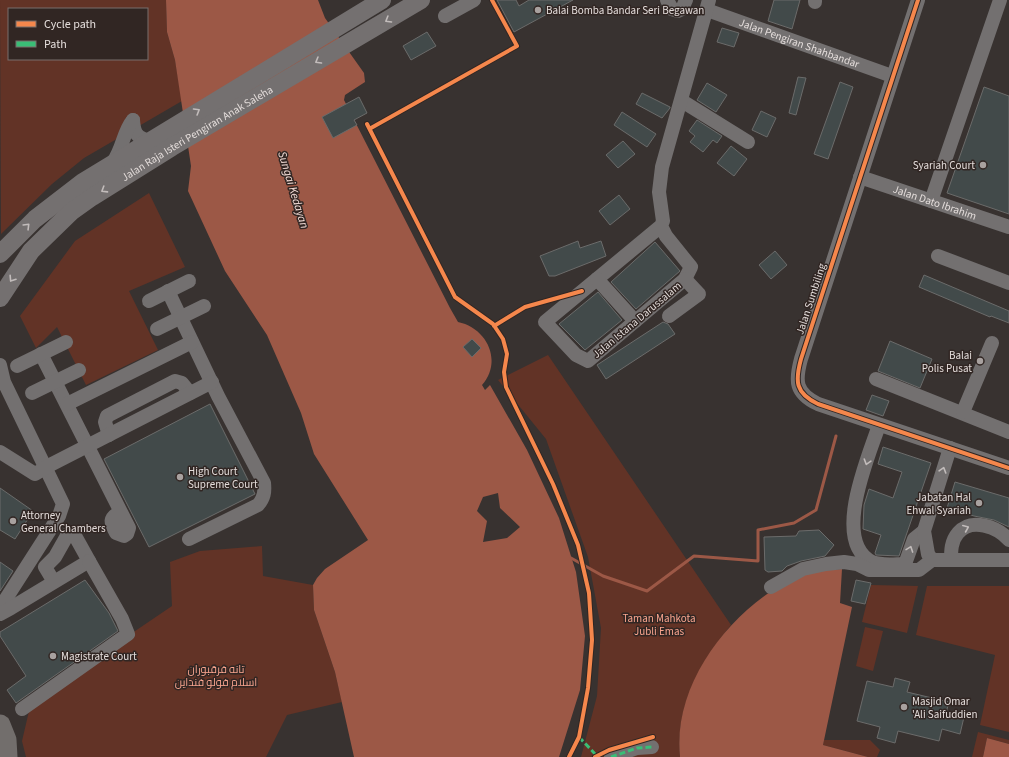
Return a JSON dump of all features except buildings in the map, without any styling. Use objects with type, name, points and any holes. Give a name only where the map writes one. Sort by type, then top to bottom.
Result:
[{"type":"highway","points":[[0,725],[6,740],[7,757]]},
{"type":"main road","name":"Jalan Raja Isteri Pengiran Anak Saleha","points":[[0,298],[31,251],[71,212],[168,139],[382,0]]},
{"type":"main road","name":"Jalan Raja Isteri Pengiran Anak Saleha","points":[[0,254],[35,219],[61,197],[113,162],[149,141],[168,139],[352,42],[421,0]]},
{"type":"street","points":[[445,16],[474,0]]},
{"type":"street","points":[[667,0],[672,9],[678,11],[682,9],[686,0]]},
{"type":"street","name":"Jalan Sumbiling","points":[[918,0],[801,359],[797,373],[798,387],[807,399],[818,404],[1009,468]]},
{"type":"street","points":[[931,201],[1000,0]]},
{"type":"street","points":[[661,226],[663,221],[659,192],[660,180],[708,5]]},
{"type":"street","name":"Jalan Pengiran Shahbandar","points":[[708,5],[892,76]]},
{"type":"street","points":[[682,101],[748,142]]},
{"type":"street","points":[[113,162],[120,152],[126,131],[133,120],[134,131],[137,136],[149,141]]},
{"type":"street","name":"Jalan Dato Ibrahim","points":[[860,177],[1009,227]]},
{"type":"street","name":"Jalan Istana Darussalam","points":[[661,226],[666,236],[691,267],[685,279],[588,361],[576,356],[545,322],[597,279],[661,226]]},
{"type":"street","points":[[938,256],[1009,283]]},
{"type":"street","points":[[597,279],[635,321]]},
{"type":"street","points":[[669,316],[699,294],[685,279]]},
{"type":"street","points":[[149,301],[189,281]]},
{"type":"street","points":[[168,291],[180,318],[264,483],[264,495],[258,505],[189,539]]},
{"type":"street","points":[[157,329],[204,306]]},
{"type":"street","points":[[17,366],[66,342]]},
{"type":"street","points":[[67,404],[192,342]]},
{"type":"street","points":[[963,412],[992,343]]},
{"type":"street","points":[[41,354],[120,512]]},
{"type":"street","points":[[0,365],[2,380],[64,504],[63,509],[0,608]]},
{"type":"street","points":[[32,393],[79,370]]},
{"type":"street","points":[[876,379],[963,412],[1009,432]]},
{"type":"street","points":[[0,452],[35,474],[212,382]]},
{"type":"street","points":[[879,425],[853,509],[853,535],[860,552],[872,562],[905,564],[914,539],[924,531]]},
{"type":"street","points":[[932,560],[928,554],[924,531],[950,448]]},
{"type":"street","points":[[951,560],[954,538],[958,532],[973,525],[989,526],[998,530],[1009,540]]},
{"type":"street","points":[[22,710],[128,634],[122,619],[74,534],[68,534],[55,557],[45,567]]},
{"type":"street","points":[[31,559],[45,567],[54,582]]},
{"type":"street","points":[[771,587],[804,569],[826,564],[844,562],[857,564],[869,570],[919,570],[932,560],[1009,560]]},
{"type":"street","points":[[0,614],[89,561]]},
{"type":"street","points":[[611,757],[637,748],[652,748]]},
{"type":"green space","points":[[0,0],[166,0],[167,32],[175,60],[182,101],[84,158],[52,184],[1,234]]},
{"type":"green space","points":[[149,193],[185,267],[129,291],[158,350],[86,385],[57,327],[36,348],[20,316],[75,241]]},
{"type":"green space","name":"Taman Mahkota Jubli Emas","points":[[548,355],[731,625],[709,654],[692,686],[682,720],[679,738],[680,757],[581,757],[597,696],[601,628],[588,557],[546,439],[498,380]]},
{"type":"green space","name":"تانه فرقبوران اسلام فولو فنداين","points":[[262,546],[263,576],[313,585],[314,610],[335,672],[342,702],[287,715],[266,757],[26,757],[22,741],[29,711],[85,665],[172,606],[170,562],[200,551]]},
{"type":"green space","points":[[871,585],[918,586],[907,633],[862,622]]},
{"type":"green space","points":[[927,586],[1009,586],[1009,732],[980,725],[995,655],[916,635]]},
{"type":"green space","points":[[865,627],[883,631],[873,671],[856,666]]},
{"type":"green space","points":[[978,732],[1009,740],[1009,744],[987,738],[983,757],[972,757]]},
{"type":"green space","points":[[824,740],[870,740],[880,750],[877,757],[868,757],[823,745]]},
{"type":"water","name":"Sungai Kedayan","points":[[166,0],[318,0],[325,18],[364,73],[365,82],[345,95],[344,100],[458,322],[468,325],[477,331],[484,338],[489,347],[491,366],[488,376],[482,385],[485,390],[490,385],[527,450],[559,518],[576,572],[585,636],[580,690],[559,757],[354,757],[335,672],[314,610],[313,585],[325,569],[368,540],[314,454],[301,413],[267,335],[225,271],[188,191],[191,166],[175,60],[167,32]],"holes":[[[498,493],[500,508],[520,527],[507,538],[483,542],[487,521],[477,511],[483,497]]]},
{"type":"water","points":[[842,569],[840,603],[852,607],[823,745],[868,757],[680,757],[680,732],[684,708],[692,684],[718,641],[735,621],[773,590],[795,577],[812,572]]},
{"type":"water","points":[[987,738],[1009,744],[1009,757],[983,757]]},
{"type":"waterway","points":[[571,558],[603,576],[647,591],[694,556],[758,561],[758,530],[794,523],[816,510],[836,436]]},
{"type":"marked path","points":[[579,737],[597,756]]},
{"type":"marked path","points":[[611,757],[637,748],[652,747]]},
{"type":"cycle path","points":[[371,128],[517,46],[492,0]]},
{"type":"cycle path","points":[[918,0],[801,359],[798,374],[799,386],[801,391],[810,400],[818,404],[1009,468]]},
{"type":"cycle path","points":[[367,124],[455,297],[493,324],[503,339],[507,354],[504,372],[506,387],[553,484],[578,545],[589,593],[592,640],[588,688],[579,737],[569,757]]},
{"type":"cycle path","points":[[494,326],[525,307],[582,291]]},
{"type":"cycle path","points":[[595,757],[609,750],[653,737]]},
{"type":"place","name":"Balai Bomba Bandar Seri Begawan","points":[[538,10]]},
{"type":"place","name":"Syariah Court","points":[[983,165]]},
{"type":"place","name":"Balai Polis Pusat","points":[[980,361]]},
{"type":"place","name":"High Court Supreme Court","points":[[180,477]]},
{"type":"place","name":"Jabatan Hal Ehwal Syariah","points":[[979,503]]},
{"type":"place","name":"Attorney General Chambers","points":[[13,521]]},
{"type":"place","name":"Magistrate Court","points":[[53,656]]},
{"type":"place","name":"Masjid Omar 'Ali Saifuddien","points":[[904,707]]}]
